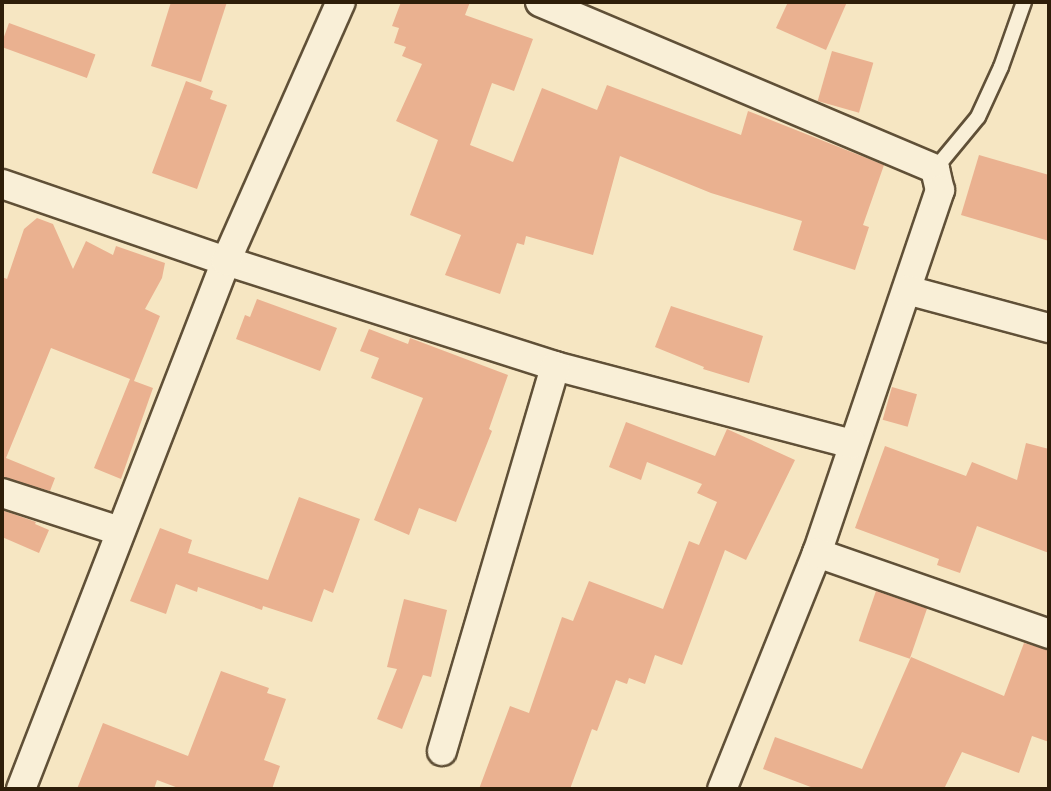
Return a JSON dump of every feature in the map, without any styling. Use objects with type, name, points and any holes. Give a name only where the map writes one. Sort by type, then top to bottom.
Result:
[{"type":"street","points":[[21,789],[226,261],[341,2]]},
{"type":"street","points":[[540,2],[935,169],[940,190],[817,553],[722,789]]},
{"type":"street","points":[[2,184],[226,261],[555,366],[852,444]]},
{"type":"street","points":[[907,290],[1049,328]]},
{"type":"street","points":[[442,751],[555,366]]},
{"type":"street","points":[[2,493],[120,531]]},
{"type":"street","points":[[817,553],[1049,634]]},
{"type":"lane","points":[[935,169],[978,117],[1001,67],[1024,2]]},
{"type":"building","points":[[171,2],[227,2],[201,82],[151,66]]},
{"type":"building","points":[[401,2],[470,2],[465,15],[533,39],[514,91],[492,83],[470,145],[513,162],[542,88],[597,110],[607,85],[741,135],[748,111],[884,165],[863,225],[869,227],[855,270],[793,250],[802,221],[711,193],[620,156],[593,255],[526,236],[524,245],[517,243],[500,294],[445,275],[461,235],[410,215],[438,140],[396,121],[422,64],[402,56],[406,47],[394,43],[399,28],[392,26]]},
{"type":"building","points":[[788,2],[847,2],[826,50],[776,28]]},
{"type":"building","points":[[9,23],[95,54],[87,78],[2,47]]},
{"type":"building","points":[[832,51],[873,63],[859,113],[818,101]]},
{"type":"building","points":[[186,81],[213,91],[210,99],[227,105],[197,189],[152,173]]},
{"type":"building","points":[[979,155],[1049,175],[1049,241],[961,215]]},
{"type":"building","points":[[37,218],[53,224],[73,269],[86,241],[113,255],[116,246],[165,263],[162,278],[145,309],[160,316],[134,381],[153,388],[121,479],[94,468],[130,379],[51,348],[6,458],[55,478],[50,491],[2,477],[2,277],[7,279],[24,229]]},
{"type":"building","points":[[257,299],[337,328],[320,371],[236,339],[245,315],[250,317]]},
{"type":"building","points":[[671,306],[763,336],[749,383],[703,369],[704,367],[655,347]]},
{"type":"building","points":[[369,329],[408,344],[410,338],[508,375],[489,429],[492,431],[456,522],[419,508],[409,535],[374,520],[423,398],[371,378],[379,358],[360,351]]},
{"type":"building","points":[[892,387],[917,394],[908,427],[883,420]]},
{"type":"building","points":[[626,422],[715,456],[727,429],[795,460],[746,560],[725,550],[682,665],[655,655],[645,684],[629,678],[627,684],[616,680],[597,731],[592,729],[570,789],[479,789],[510,706],[529,713],[562,617],[573,621],[589,581],[663,609],[689,541],[699,545],[717,502],[697,493],[702,484],[647,462],[641,480],[609,467]]},
{"type":"building","points":[[1026,443],[1049,449],[1049,553],[977,526],[960,573],[937,565],[939,559],[855,528],[885,446],[966,476],[972,462],[1017,480]]},
{"type":"building","points":[[299,497],[360,519],[333,593],[324,589],[312,622],[263,606],[262,610],[198,587],[197,592],[176,584],[166,614],[130,601],[160,528],[192,540],[188,553],[268,580]]},
{"type":"building","points":[[2,510],[36,522],[35,524],[49,530],[39,553],[2,537]]},
{"type":"building","points":[[876,591],[927,609],[910,659],[859,641]]},
{"type":"building","points":[[404,599],[447,610],[431,677],[423,675],[402,729],[377,719],[397,669],[387,667]]},
{"type":"building","points":[[1024,643],[1049,650],[1049,742],[1032,736],[1019,773],[962,752],[944,789],[816,789],[763,769],[775,737],[862,769],[911,657],[1004,696]]},
{"type":"building","points":[[221,671],[269,688],[267,693],[286,699],[264,760],[280,766],[272,789],[181,789],[157,780],[154,789],[77,789],[103,723],[188,756]]}]
